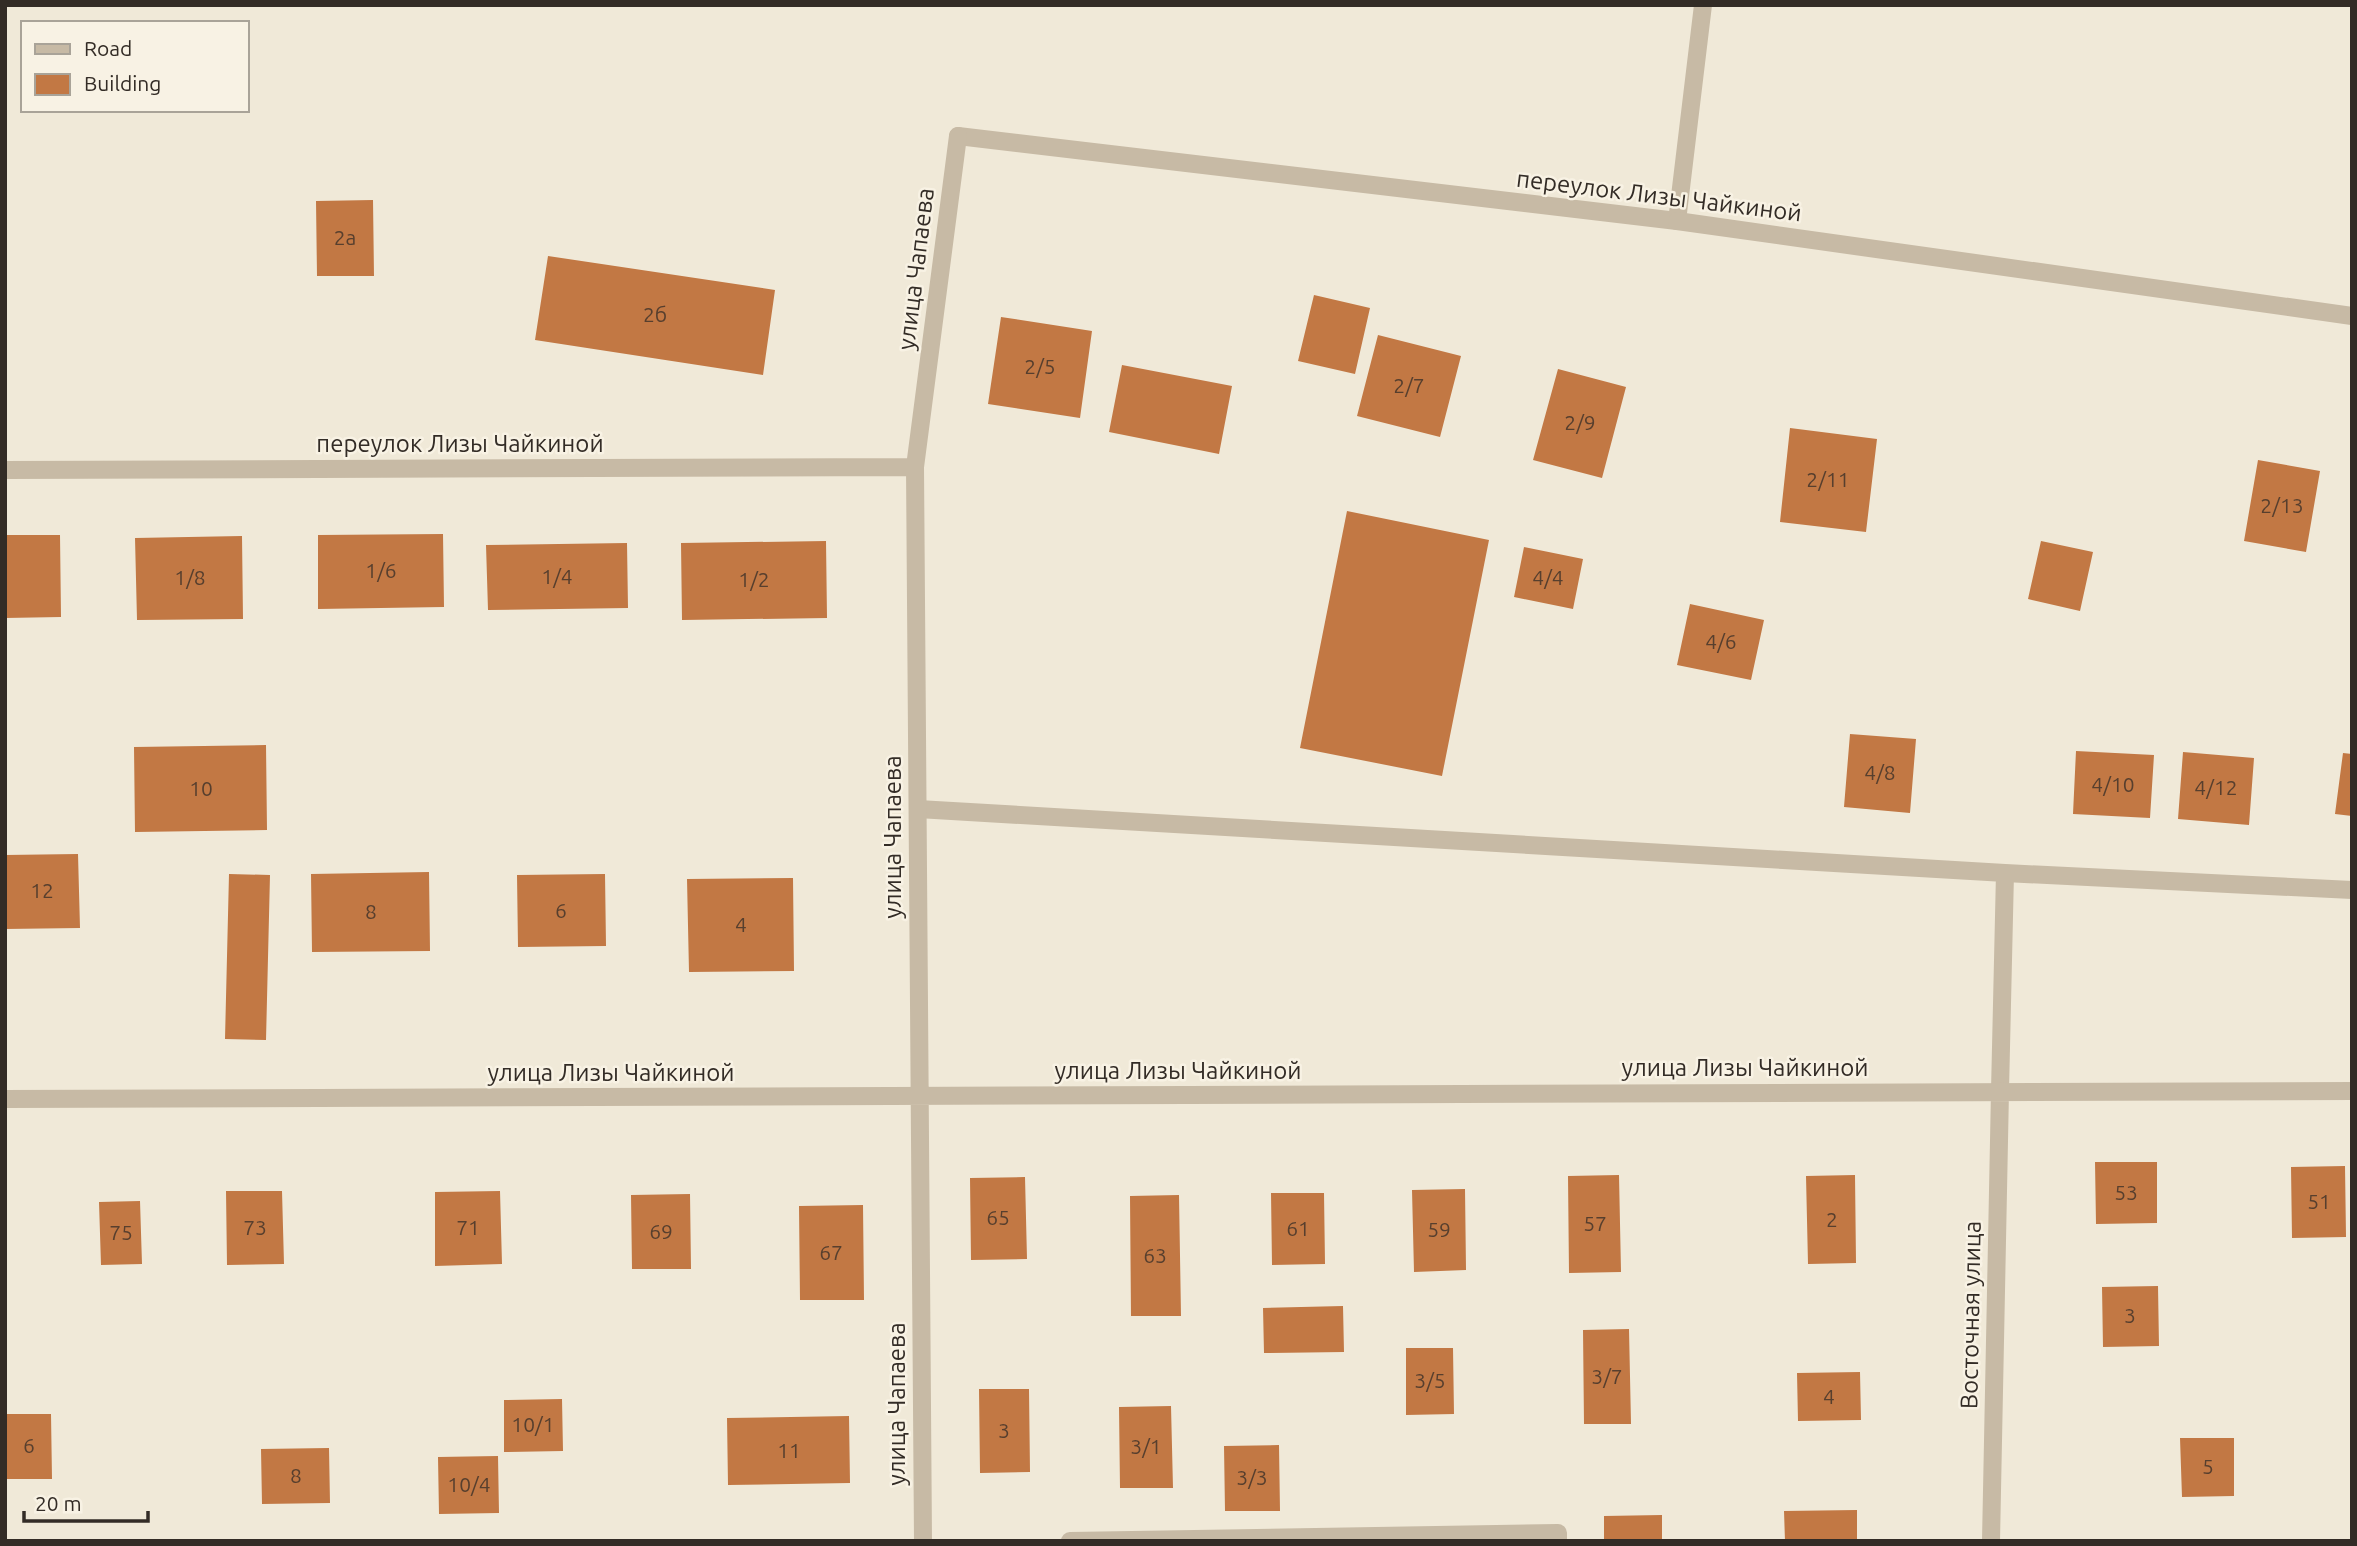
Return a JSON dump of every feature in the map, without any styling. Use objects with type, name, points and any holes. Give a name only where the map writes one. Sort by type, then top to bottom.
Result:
[{"type":"street","points":[[1677,221],[1703,5]]},
{"type":"street","name":"переулок Лизы Чайкиной","points":[[958,136],[1677,221],[2352,316]]},
{"type":"street","name":"улица Чапаева","points":[[923,1541],[915,467],[958,136]]},
{"type":"street","name":"переулок Лизы Чайкиной","points":[[5,470],[915,467]]},
{"type":"street","points":[[918,809],[2005,873],[2352,890]]},
{"type":"street","name":"Восточная улица","points":[[1992,1541],[2005,873]]},
{"type":"street","name":"улица Лизы Чайкиной","points":[[5,1099],[2352,1091]]},
{"type":"street","points":[[1070,1541],[1558,1533],[1558,1541]]},
{"type":"building","points":[[373,200],[374,276],[317,276],[316,201]]},
{"type":"building","points":[[548,256],[775,290],[763,375],[535,340]]},
{"type":"building","points":[[1314,295],[1370,308],[1355,374],[1298,361]]},
{"type":"building","points":[[1001,317],[1092,331],[1080,418],[988,404]]},
{"type":"building","points":[[1378,335],[1461,356],[1440,437],[1357,416]]},
{"type":"building","points":[[1122,365],[1232,386],[1219,454],[1109,432]]},
{"type":"building","points":[[1558,369],[1626,387],[1602,478],[1533,460]]},
{"type":"building","points":[[1790,428],[1877,439],[1866,532],[1780,522]]},
{"type":"building","points":[[2258,460],[2320,471],[2306,552],[2244,541]]},
{"type":"building","points":[[1347,511],[1489,540],[1442,776],[1300,748]]},
{"type":"building","points":[[443,534],[444,607],[318,609],[318,535]]},
{"type":"building","points":[[5,535],[60,535],[61,617],[5,618]]},
{"type":"building","points":[[242,536],[243,619],[137,620],[135,538]]},
{"type":"building","points":[[826,541],[827,618],[682,620],[681,543]]},
{"type":"building","points":[[2041,541],[2093,552],[2080,611],[2028,599]]},
{"type":"building","points":[[627,543],[628,608],[488,610],[486,545]]},
{"type":"building","points":[[1524,547],[1583,559],[1573,609],[1514,597]]},
{"type":"building","points":[[1690,604],[1764,620],[1751,680],[1677,665]]},
{"type":"building","points":[[1850,734],[1916,739],[1910,813],[1844,807]]},
{"type":"building","points":[[266,745],[267,830],[135,832],[134,747]]},
{"type":"building","points":[[2076,751],[2154,755],[2150,818],[2073,814]]},
{"type":"building","points":[[2183,752],[2254,758],[2249,825],[2178,819]]},
{"type":"building","points":[[2343,753],[2352,754],[2352,816],[2335,814]]},
{"type":"building","points":[[78,854],[80,928],[5,929],[5,855]]},
{"type":"building","points":[[429,872],[430,951],[312,952],[311,874]]},
{"type":"building","points":[[229,874],[270,875],[266,1040],[225,1039]]},
{"type":"building","points":[[605,874],[606,946],[518,947],[517,875]]},
{"type":"building","points":[[793,878],[794,971],[689,972],[687,879]]},
{"type":"building","points":[[2095,1162],[2157,1162],[2157,1223],[2096,1224]]},
{"type":"building","points":[[2345,1166],[2346,1237],[2292,1238],[2291,1167]]},
{"type":"building","points":[[1619,1175],[1621,1272],[1569,1273],[1568,1176]]},
{"type":"building","points":[[1855,1175],[1856,1263],[1808,1264],[1806,1176]]},
{"type":"building","points":[[1025,1177],[1027,1259],[971,1260],[970,1178]]},
{"type":"building","points":[[1465,1189],[1466,1270],[1414,1272],[1412,1190]]},
{"type":"building","points":[[226,1191],[282,1191],[284,1264],[227,1265]]},
{"type":"building","points":[[500,1191],[502,1264],[435,1266],[435,1192]]},
{"type":"building","points":[[1271,1193],[1324,1193],[1325,1264],[1272,1265]]},
{"type":"building","points":[[690,1194],[691,1269],[632,1269],[631,1195]]},
{"type":"building","points":[[1179,1195],[1181,1316],[1131,1316],[1130,1196]]},
{"type":"building","points":[[140,1201],[142,1264],[101,1265],[99,1202]]},
{"type":"building","points":[[863,1205],[864,1300],[800,1300],[799,1206]]},
{"type":"building","points":[[2158,1286],[2159,1346],[2103,1347],[2102,1287]]},
{"type":"building","points":[[1343,1306],[1344,1352],[1264,1353],[1263,1308]]},
{"type":"building","points":[[1629,1329],[1631,1424],[1584,1424],[1583,1330]]},
{"type":"building","points":[[1406,1348],[1453,1348],[1454,1414],[1406,1415]]},
{"type":"building","points":[[1860,1372],[1861,1420],[1798,1421],[1797,1373]]},
{"type":"building","points":[[979,1389],[1029,1389],[1030,1472],[980,1473]]},
{"type":"building","points":[[562,1399],[563,1451],[504,1452],[504,1400]]},
{"type":"building","points":[[1171,1406],[1173,1488],[1120,1488],[1119,1407]]},
{"type":"building","points":[[5,1414],[51,1414],[52,1479],[5,1479]]},
{"type":"building","points":[[849,1416],[850,1483],[728,1485],[727,1418]]},
{"type":"building","points":[[2180,1438],[2234,1438],[2234,1496],[2182,1497]]},
{"type":"building","points":[[1279,1445],[1280,1511],[1225,1511],[1224,1446]]},
{"type":"building","points":[[329,1448],[330,1503],[262,1504],[261,1449]]},
{"type":"building","points":[[498,1456],[499,1513],[439,1514],[438,1457]]},
{"type":"building","points":[[1857,1510],[1857,1541],[1785,1541],[1784,1511]]},
{"type":"building","points":[[1662,1515],[1662,1541],[1604,1541],[1604,1516]]}]
